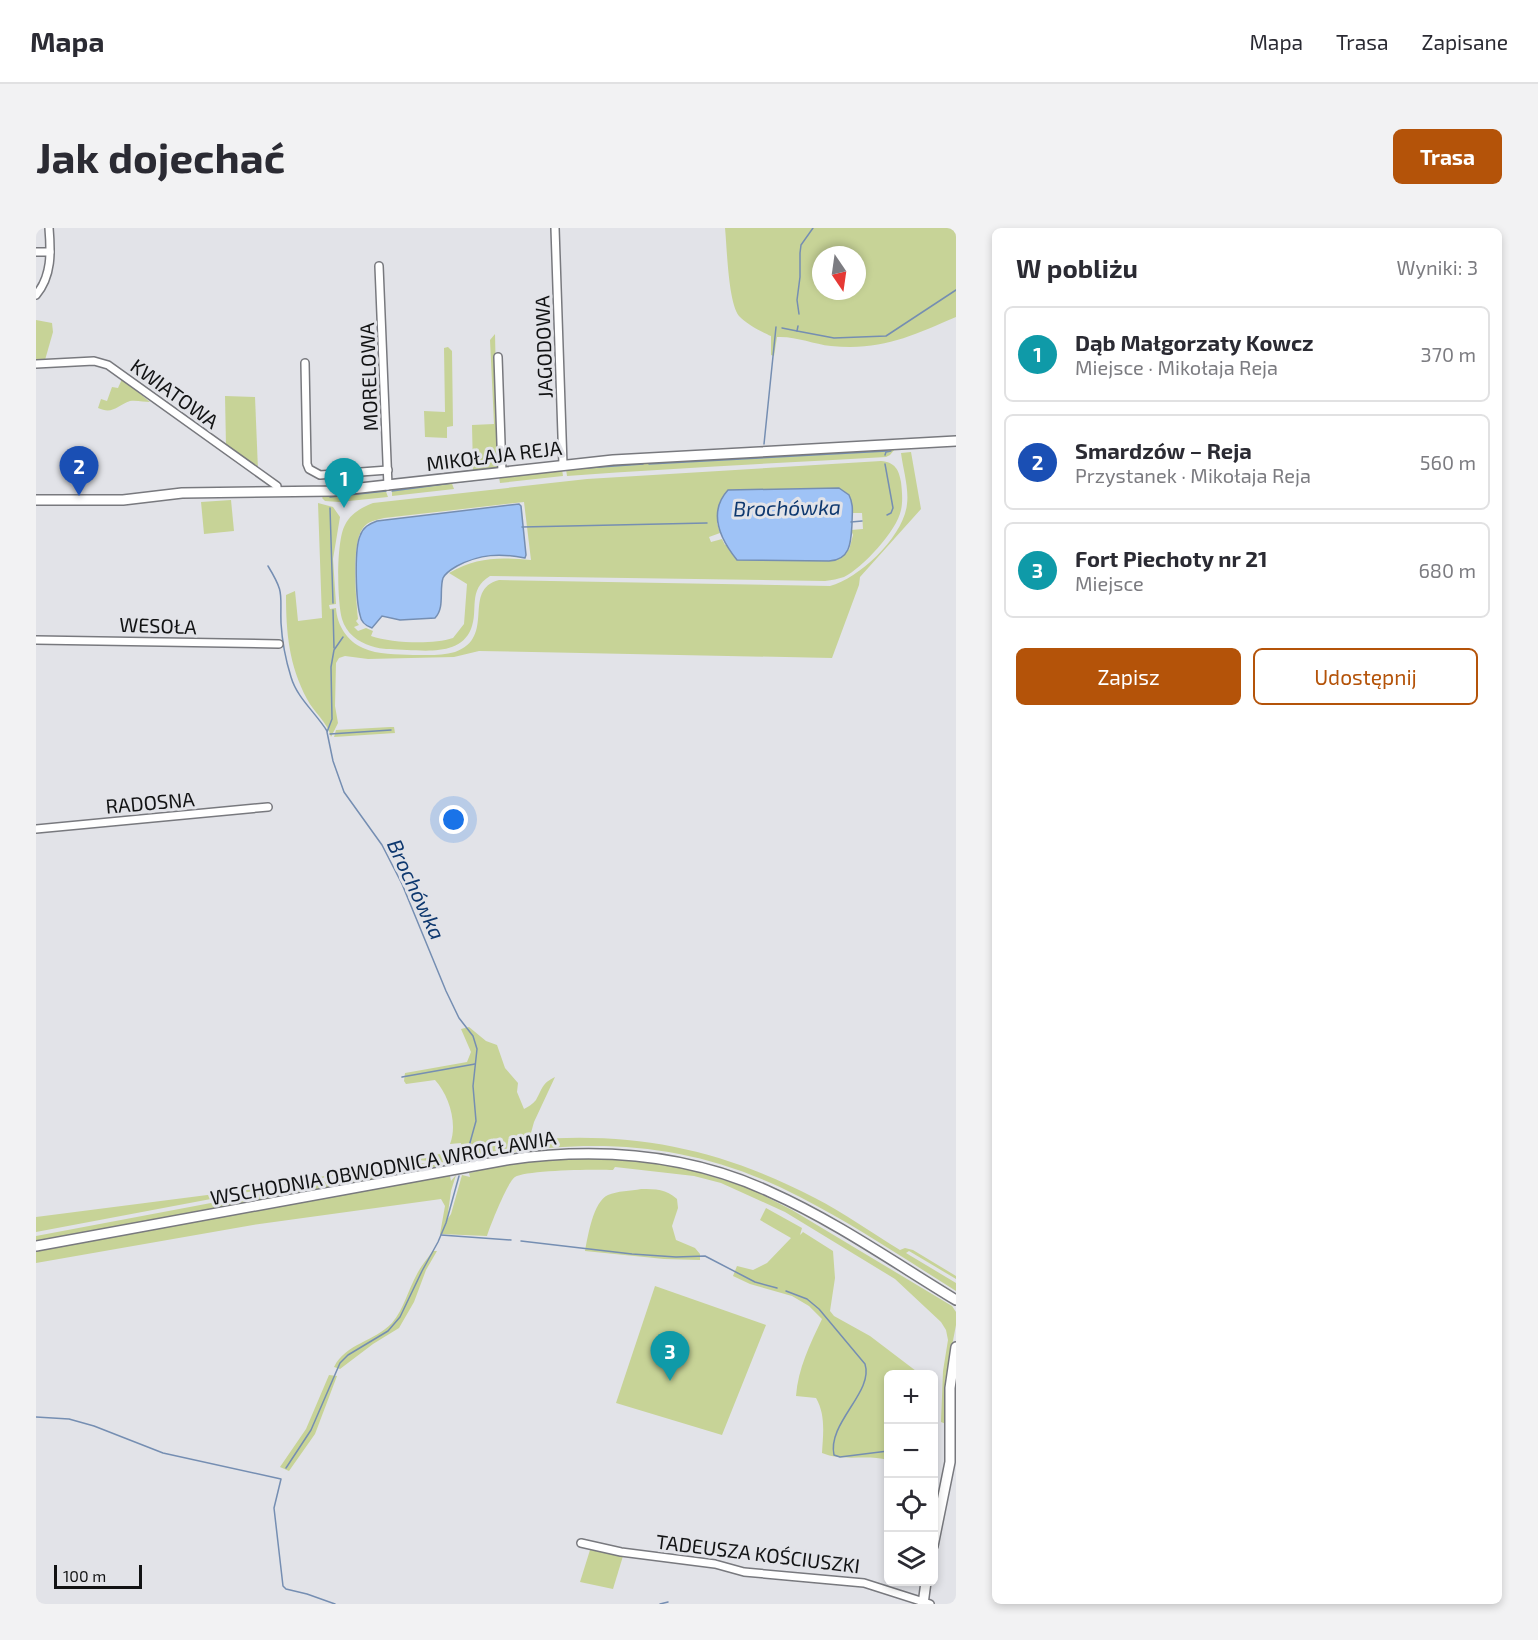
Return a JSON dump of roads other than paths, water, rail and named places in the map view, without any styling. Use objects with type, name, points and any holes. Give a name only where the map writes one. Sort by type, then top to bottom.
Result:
[{"type":"street","points":[[36,295],[44,285],[50,263],[49,228]]},
{"type":"street","name":"JAGODOWA","points":[[555,228],[563,465]]},
{"type":"street","points":[[36,252],[50,252]]},
{"type":"street","name":"MORELOWA","points":[[379,266],[386,388],[388,486]]},
{"type":"street","points":[[498,357],[502,472]]},
{"type":"street","name":"KWIATOWA","points":[[36,364],[94,360],[108,365],[276,486],[277,492]]},
{"type":"street","points":[[305,363],[309,470],[320,475],[387,470]]},
{"type":"street","name":"MIKOŁAJA REJA","points":[[36,500],[123,500],[182,493],[341,491],[613,460],[956,441]]},
{"type":"street","name":"WESOŁA","points":[[36,640],[279,644]]},
{"type":"street","name":"RADOSNA","points":[[36,829],[268,807]]},
{"type":"street","name":"WSCHODNIA OBWODNICA WROCŁAWIA","points":[[36,1246],[472,1166],[552,1154],[600,1153],[659,1158],[706,1168],[741,1180],[780,1197],[956,1300]]},
{"type":"street","points":[[936,1532],[950,1462],[950,1388],[956,1350]]},
{"type":"street","name":"TADEUSZA KOŚCIUSZKI","points":[[581,1543],[621,1552],[715,1564],[751,1573],[864,1583],[925,1603]]},
{"type":"street","points":[[925,1603],[926,1586]]},
{"type":"water","points":[[839,488],[851,499],[852,524],[846,553],[836,560],[737,560],[726,544],[717,517],[718,508],[728,490]]},
{"type":"water","points":[[519,504],[525,558],[507,555],[482,557],[451,570],[443,578],[440,609],[435,618],[400,620],[382,616],[372,628],[363,622],[357,598],[356,563],[360,536],[367,526],[377,521]]},
{"type":"waterway","points":[[799,314],[797,300],[801,245],[813,228]]},
{"type":"waterway","points":[[797,331],[834,338],[886,336],[956,290]]},
{"type":"waterway","points":[[782,328],[797,331],[798,326]]},
{"type":"waterway","points":[[764,444],[776,327]]},
{"type":"waterway","points":[[649,464],[887,451]]},
{"type":"waterway","name":"Brochówka","points":[[885,455],[886,452],[891,451]]},
{"type":"waterway","points":[[572,469],[643,464]]},
{"type":"waterway","name":"Brochówka","points":[[885,464],[893,508],[887,515]]},
{"type":"waterway","points":[[501,477],[535,473]]},
{"type":"waterway","points":[[458,482],[494,478]]},
{"type":"waterway","points":[[392,491],[452,483]]},
{"type":"waterway","points":[[330,497],[386,491]]},
{"type":"waterway","points":[[330,508],[333,603]]},
{"type":"waterway","name":"Brochówka","points":[[851,522],[862,521]]},
{"type":"waterway","name":"Brochówka","points":[[522,527],[707,523]]},
{"type":"waterway","points":[[268,566],[277,582],[280,594],[282,636],[291,677],[302,699],[327,731]]},
{"type":"waterway","points":[[333,610],[334,648]]},
{"type":"waterway","name":"Brochówka","points":[[343,637],[334,650],[331,667],[332,719],[327,732],[333,761],[344,792],[382,845],[402,884],[446,991],[459,1018],[473,1036],[477,1049],[473,1086],[476,1121],[466,1157]]},
{"type":"waterway","points":[[330,734],[391,730]]},
{"type":"waterway","points":[[402,1077],[475,1064]]},
{"type":"waterway","name":"Brochówka","points":[[286,1468],[311,1430],[340,1363],[348,1355],[388,1331],[400,1317],[446,1223],[459,1176]]},
{"type":"waterway","points":[[441,1235],[511,1240]]},
{"type":"waterway","points":[[521,1241],[632,1254],[705,1256],[755,1282],[777,1288]]},
{"type":"waterway","points":[[786,1291],[807,1299],[819,1309],[865,1364],[866,1375],[863,1386],[837,1431],[834,1455],[840,1457],[884,1452]]},
{"type":"waterway","points":[[36,1417],[69,1419],[94,1426],[163,1453],[281,1479],[274,1508],[283,1586],[286,1589],[335,1604]]},
{"type":"waterway","points":[[660,1604],[668,1602]]},
{"type":"place","name":"Smardzów – Reja","points":[[79,496]]},
{"type":"place","name":"Dąb Małgorzaty Kowcz","points":[[344,508]]},
{"type":"place","name":"Fort Piechoty nr 21","points":[[670,1381]]}]
